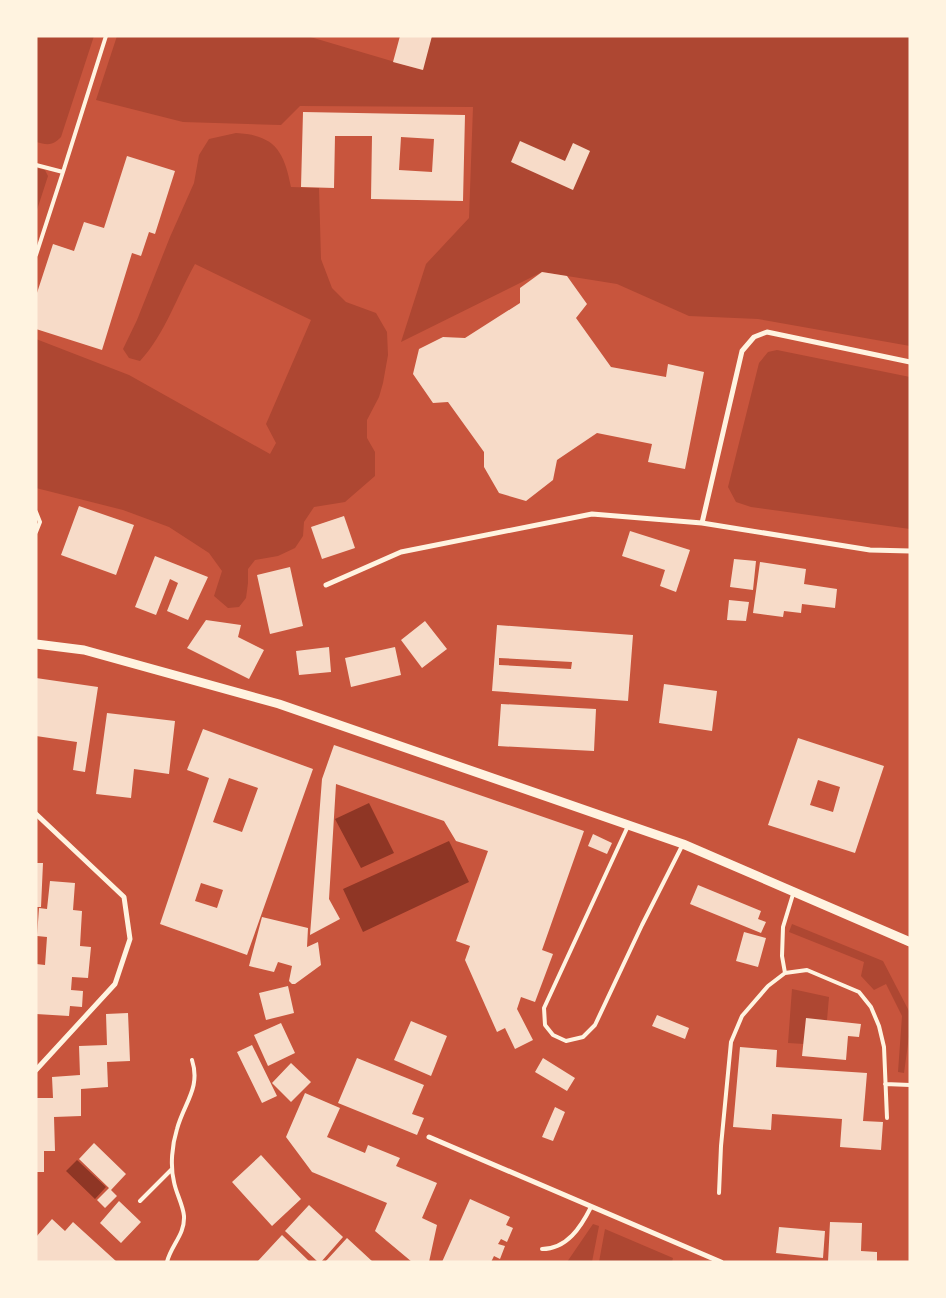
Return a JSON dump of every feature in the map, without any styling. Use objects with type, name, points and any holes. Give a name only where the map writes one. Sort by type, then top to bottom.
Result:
[{"type":"street","points":[[702,523],[742,351],[754,337],[768,332],[910,362]]},
{"type":"street","points":[[326,585],[402,552],[592,514],[702,523],[870,550],[910,550]]},
{"type":"street","points":[[36,644],[84,650],[279,704],[683,844],[910,942]]},
{"type":"street","points":[[36,814],[124,897],[130,939],[115,984],[36,1070]]},
{"type":"street","points":[[429,1137],[721,1262]]},
{"type":"lane","points":[[36,255],[106,36]]},
{"type":"lane","points":[[36,165],[63,172]]},
{"type":"lane","points":[[36,512],[40,522],[36,532]]},
{"type":"lane","points":[[628,824],[544,1008],[546,1025],[553,1035],[566,1041],[583,1037],[595,1026],[683,844]]},
{"type":"lane","points":[[784,973],[782,956],[783,927],[794,892]]},
{"type":"lane","points":[[719,1193],[721,1146],[731,1042],[742,1016],[768,986],[784,973],[807,970],[859,992],[871,1007],[879,1026],[884,1047],[887,1118]]},
{"type":"lane","points":[[167,1262],[183,1228],[184,1214],[173,1180],[172,1159],[177,1128],[191,1096],[196,1072],[192,1060]]},
{"type":"lane","points":[[885,1084],[910,1085]]},
{"type":"lane","points":[[140,1201],[172,1169]]},
{"type":"lane","points":[[542,1250],[552,1249],[566,1242],[582,1226],[592,1207]]},
{"type":"shaded area","points":[[36,36],[94,36],[61,137],[50,144],[36,142]]},
{"type":"shaded area","points":[[117,36],[307,36],[422,70],[432,36],[910,36],[910,346],[758,319],[689,316],[617,284],[542,272],[401,342],[426,264],[469,218],[473,107],[300,106],[281,125],[183,122],[96,100]]},
{"type":"shaded area","points":[[236,133],[260,137],[276,147],[285,164],[291,187],[319,188],[321,259],[332,288],[346,302],[376,313],[387,332],[388,355],[379,397],[367,420],[367,438],[375,452],[375,476],[345,502],[314,507],[304,522],[303,536],[295,548],[278,556],[255,560],[248,569],[246,598],[239,607],[228,608],[214,596],[222,571],[209,553],[169,527],[123,510],[36,488],[36,339],[129,375],[270,454],[276,443],[266,424],[311,320],[195,264],[164,327],[140,361],[129,358],[123,349],[194,183],[199,155],[209,139]]},
{"type":"shaded area","points":[[36,168],[45,170],[48,176],[36,213]]},
{"type":"shaded area","points":[[777,350],[910,377],[910,529],[751,507],[736,502],[728,487],[759,363],[768,352]]},
{"type":"shaded area","points":[[369,803],[394,853],[361,868],[335,819]]},
{"type":"shaded area","points":[[449,841],[469,882],[363,932],[343,889]]},
{"type":"shaded area","points":[[792,924],[883,961],[910,1013],[910,1029],[904,1073],[898,1072],[902,1016],[886,984],[874,990],[861,976],[864,962],[789,932]]},
{"type":"shaded area","points":[[792,989],[829,997],[827,1020],[804,1044],[788,1043]]},
{"type":"shaded area","points":[[77,1160],[106,1187],[95,1199],[66,1171]]},
{"type":"shaded area","points":[[593,1224],[599,1226],[592,1262],[567,1262]]},
{"type":"shaded area","points":[[605,1229],[673,1258],[672,1262],[599,1262]]},
{"type":"building","points":[[400,36],[432,36],[423,70],[393,62]]},
{"type":"building","points":[[303,112],[465,115],[463,201],[371,199],[372,136],[335,136],[334,188],[301,187]],"holes":[[[401,137],[434,139],[432,172],[399,170]]]},
{"type":"building","points":[[520,141],[565,161],[573,143],[590,151],[573,190],[511,162]]},
{"type":"building","points":[[127,156],[175,171],[155,234],[149,232],[141,256],[132,253],[102,350],[36,329],[36,296],[53,244],[74,251],[84,222],[104,228]]},
{"type":"building","points":[[542,272],[567,276],[587,304],[576,318],[611,367],[666,377],[668,364],[704,372],[685,469],[648,462],[652,444],[597,433],[557,460],[553,480],[526,501],[499,493],[484,467],[484,452],[448,402],[433,403],[413,374],[419,349],[443,337],[465,338],[520,303],[520,288]]},
{"type":"building","points":[[79,506],[134,525],[116,575],[61,555]]},
{"type":"building","points":[[344,516],[355,548],[322,559],[311,527]]},
{"type":"building","points":[[630,531],[690,550],[676,592],[660,586],[665,570],[622,556]]},
{"type":"building","points":[[155,556],[208,577],[188,620],[167,611],[178,583],[170,579],[156,615],[135,607]]},
{"type":"building","points":[[734,559],[756,561],[753,590],[730,587]]},
{"type":"building","points":[[760,562],[806,569],[804,584],[837,589],[835,608],[802,604],[801,613],[784,611],[783,617],[753,613]]},
{"type":"building","points":[[290,567],[303,626],[270,634],[257,575]]},
{"type":"building","points":[[729,600],[749,602],[746,621],[727,620]]},
{"type":"building","points":[[206,620],[241,625],[238,637],[264,650],[249,679],[187,648]]},
{"type":"building","points":[[425,621],[447,649],[422,668],[401,640]]},
{"type":"building","points":[[497,625],[633,635],[628,701],[492,691]],"holes":[[[499,658],[572,662],[571,669],[499,665]]]},
{"type":"building","points":[[329,647],[331,672],[299,675],[296,651]]},
{"type":"building","points":[[395,647],[401,675],[351,687],[345,658]]},
{"type":"building","points":[[36,678],[98,687],[85,772],[73,770],[77,742],[36,736]]},
{"type":"building","points":[[664,684],[717,691],[712,731],[659,723]]},
{"type":"building","points":[[501,704],[596,709],[594,751],[498,746]]},
{"type":"building","points":[[107,713],[175,721],[169,774],[134,769],[131,798],[96,794]]},
{"type":"building","points":[[203,729],[313,769],[247,955],[160,924],[209,778],[187,770]],"holes":[[[229,778],[258,788],[242,832],[213,822]],[[201,883],[223,890],[217,908],[195,901]]]},
{"type":"building","points":[[798,738],[884,766],[855,853],[768,825]],"holes":[[[818,780],[840,787],[833,812],[810,805]]]},
{"type":"building","points":[[334,745],[584,831],[542,950],[553,954],[535,1002],[521,997],[517,1009],[533,1040],[515,1049],[505,1028],[497,1032],[465,960],[470,946],[456,941],[488,851],[456,841],[444,821],[336,784],[329,899],[340,919],[310,935],[322,779]]},
{"type":"building","points":[[593,834],[612,843],[607,854],[588,846]]},
{"type":"building","points":[[36,863],[43,863],[41,907],[36,907]]},
{"type":"building","points":[[50,881],[75,883],[73,910],[82,911],[80,946],[91,947],[88,978],[72,977],[71,990],[83,991],[82,1007],[70,1006],[69,1016],[36,1014],[36,964],[45,965],[47,937],[37,936],[39,908],[47,909]]},
{"type":"building","points":[[698,885],[761,911],[758,919],[766,922],[761,933],[690,904]]},
{"type":"building","points":[[262,917],[308,928],[307,947],[318,942],[321,965],[295,984],[289,981],[292,966],[278,962],[274,972],[249,966]]},
{"type":"building","points":[[744,932],[766,938],[758,967],[736,961]]},
{"type":"building","points":[[288,986],[294,1013],[266,1020],[259,993]]},
{"type":"building","points":[[128,1013],[130,1061],[107,1062],[108,1087],[81,1089],[81,1116],[54,1117],[55,1151],[44,1151],[44,1172],[36,1172],[36,1098],[53,1098],[52,1077],[80,1075],[79,1046],[107,1045],[106,1014]]},
{"type":"building","points":[[657,1015],[689,1028],[685,1039],[652,1026]]},
{"type":"building","points":[[806,1018],[861,1024],[859,1037],[848,1036],[846,1060],[802,1056]]},
{"type":"building","points":[[411,1021],[447,1036],[431,1076],[394,1060]]},
{"type":"building","points":[[281,1023],[295,1053],[268,1066],[254,1035]]},
{"type":"building","points":[[252,1045],[277,1096],[262,1103],[237,1052]]},
{"type":"building","points":[[740,1047],[777,1050],[776,1067],[867,1073],[863,1121],[883,1122],[881,1150],[840,1147],[842,1119],[772,1114],[771,1130],[733,1127]]},
{"type":"building","points":[[357,1058],[424,1085],[412,1114],[424,1118],[417,1135],[338,1103]]},
{"type":"building","points":[[543,1058],[575,1078],[567,1091],[535,1072]]},
{"type":"building","points":[[291,1063],[311,1082],[291,1102],[272,1083]]},
{"type":"building","points":[[305,1093],[340,1108],[327,1137],[365,1153],[368,1145],[400,1158],[396,1166],[437,1183],[422,1218],[437,1225],[429,1262],[412,1262],[375,1231],[387,1203],[312,1172],[286,1137]]},
{"type":"building","points":[[555,1107],[565,1112],[553,1141],[542,1137]]},
{"type":"building","points":[[94,1143],[126,1174],[111,1190],[117,1196],[105,1208],[97,1200],[109,1188],[79,1159]]},
{"type":"building","points":[[261,1155],[301,1199],[272,1226],[232,1182]]},
{"type":"building","points":[[470,1199],[510,1217],[506,1225],[513,1228],[507,1242],[501,1239],[498,1244],[505,1246],[500,1259],[494,1256],[491,1262],[442,1262]]},
{"type":"building","points":[[119,1201],[141,1222],[121,1243],[100,1223]]},
{"type":"building","points":[[309,1205],[343,1237],[321,1262],[318,1262],[285,1231]]},
{"type":"building","points":[[52,1219],[65,1231],[73,1222],[117,1262],[36,1262],[36,1237]]},
{"type":"building","points":[[830,1222],[862,1223],[861,1251],[877,1252],[877,1262],[828,1262]]},
{"type":"building","points":[[779,1227],[825,1231],[823,1258],[776,1253]]},
{"type":"building","points":[[282,1235],[310,1262],[257,1262]]},
{"type":"building","points":[[347,1238],[373,1262],[325,1262]]}]
